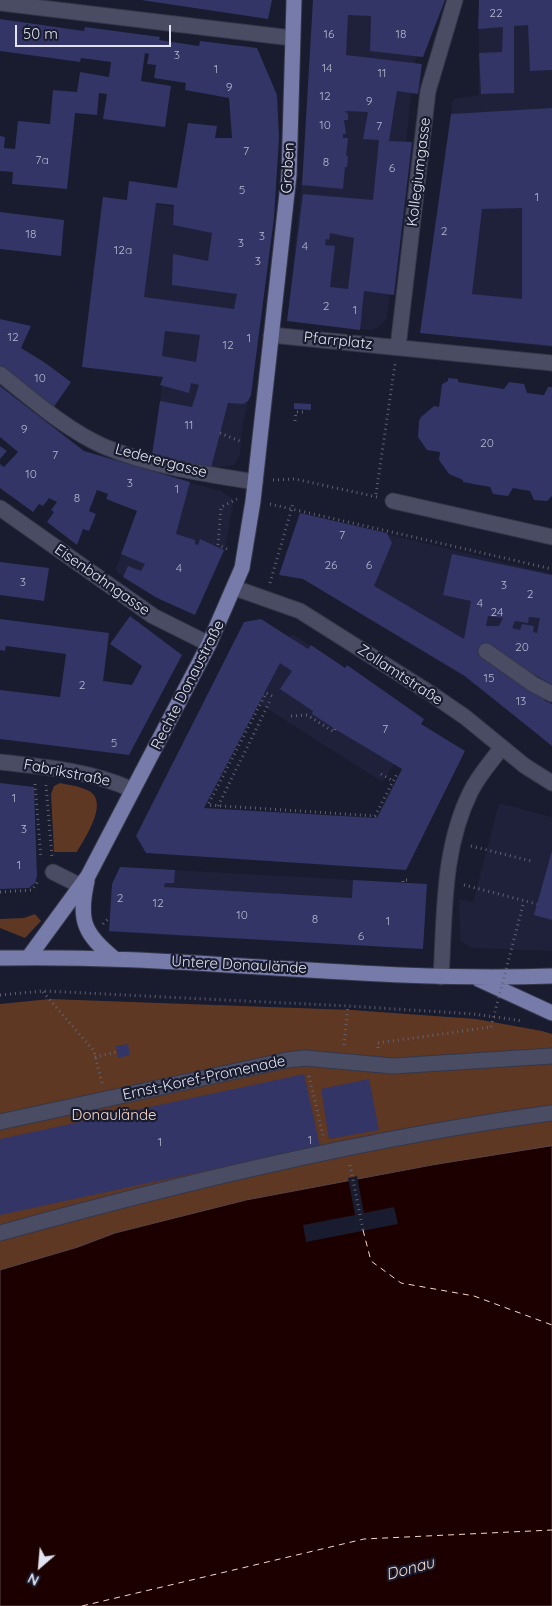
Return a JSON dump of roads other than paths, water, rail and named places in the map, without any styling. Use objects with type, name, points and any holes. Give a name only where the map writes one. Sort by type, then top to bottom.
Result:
[{"type":"main road","name":"Graben","points":[[271,335],[290,175],[294,0]]},
{"type":"main road","points":[[255,482],[271,335]]},
{"type":"main road","name":"Rechte Donaustraße","points":[[28,958],[84,881],[209,644],[235,588],[246,548],[255,482]]},
{"type":"main road","name":"Rechte Donaustraße","points":[[84,881],[82,916],[95,942],[116,959]]},
{"type":"main road","name":"Untere Donaulände","points":[[0,958],[116,959],[441,977],[551,977]]},
{"type":"main road","name":"Untere Donaulände","points":[[477,978],[552,1013]]},
{"type":"street","name":"Kollegiumgasse","points":[[398,347],[428,90],[456,0]]},
{"type":"street","points":[[0,3],[292,38]]},
{"type":"street","name":"Pfarrplatz","points":[[271,335],[552,363]]},
{"type":"street","name":"Lederergasse","points":[[0,374],[64,422],[104,446],[154,462],[255,482]]},
{"type":"street","points":[[392,501],[552,537]]},
{"type":"street","name":"Eisenbahngasse","points":[[0,508],[138,606],[209,644]]},
{"type":"street","name":"Zollamtstraße","points":[[235,588],[300,611],[433,695],[525,766],[552,783]]},
{"type":"street","points":[[486,651],[513,672],[552,694]]},
{"type":"street","points":[[441,977],[446,884],[454,834],[471,791],[502,747]]},
{"type":"street","name":"Fabrikstraße","points":[[0,762],[45,767],[113,781],[133,790]]},
{"type":"street","points":[[53,872],[84,881]]},
{"type":"street","name":"Ernst-Koref-Promenade","points":[[0,1122],[287,1060],[305,1058],[381,1065],[552,1056]]},
{"type":"street","points":[[0,1233],[102,1204],[346,1149],[468,1126],[552,1113]]},
{"type":"water","name":"Donau","points":[[552,1146],[552,1606],[0,1606],[0,1270],[78,1247],[115,1233],[246,1200],[432,1165]]},
{"type":"park label","name":"Donaulände","points":[[114,1115]]}]
